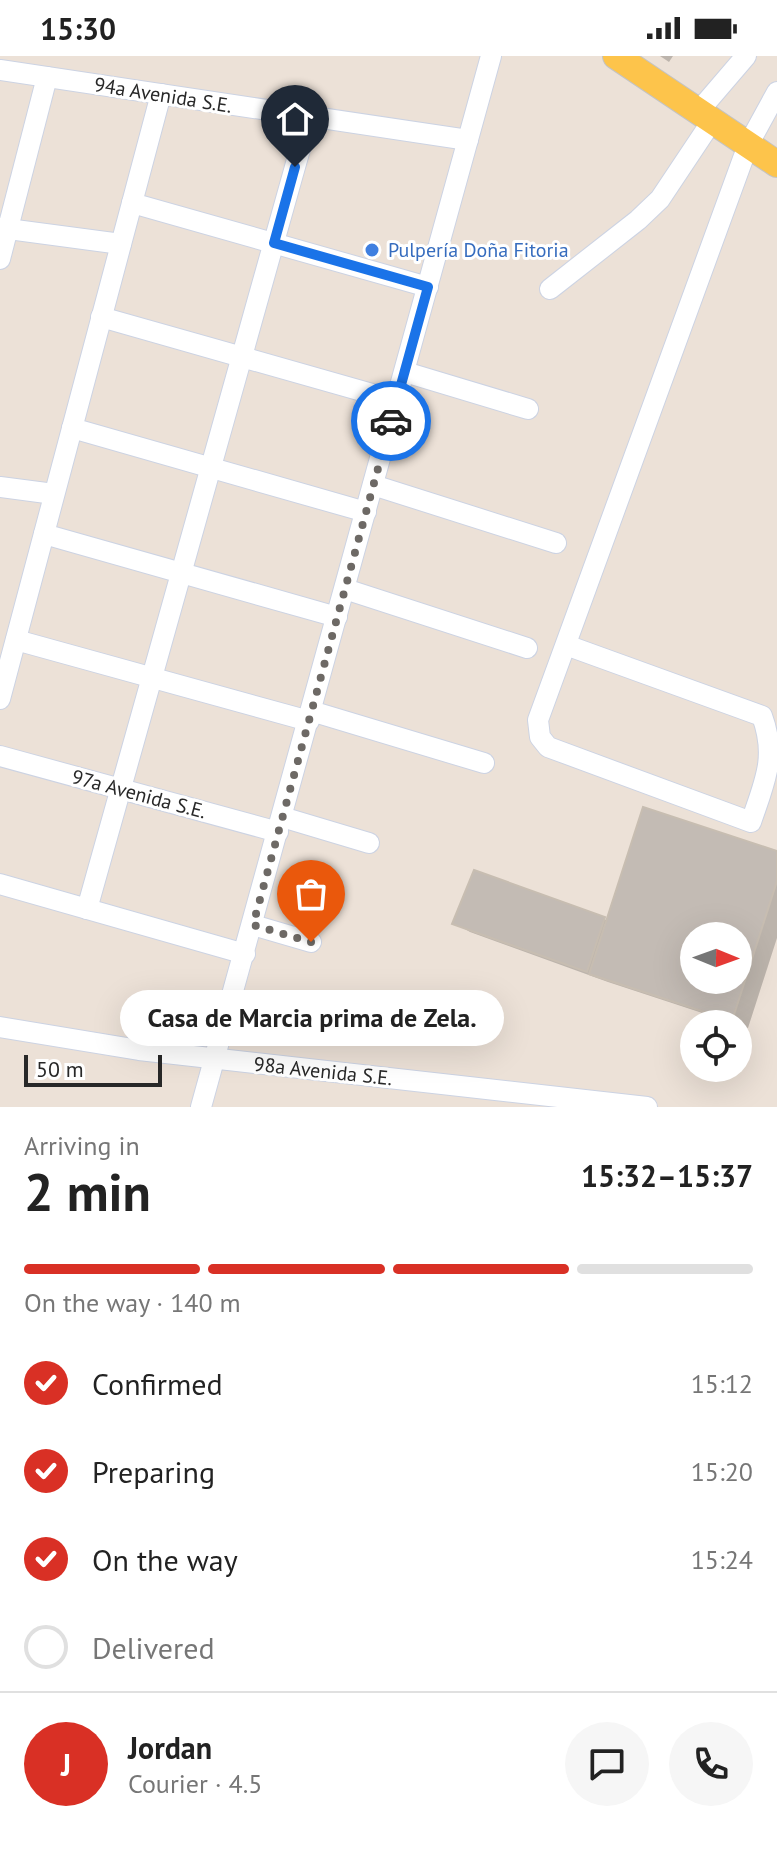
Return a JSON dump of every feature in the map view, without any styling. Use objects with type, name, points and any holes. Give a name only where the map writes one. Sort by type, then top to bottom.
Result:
[{"type":"main road","points":[[616,56],[777,164]]},
{"type":"street","points":[[201,1107],[491,56]]},
{"type":"street","points":[[550,289],[660,199],[705,116],[746,56]]},
{"type":"street","name":"94a Avenida S.E.","points":[[0,70],[468,140]]},
{"type":"street","points":[[0,259],[4,228],[47,77]]},
{"type":"street","points":[[566,645],[762,716],[773,736],[773,758],[751,822],[548,747],[540,737],[538,720],[748,145],[777,92]]},
{"type":"street","points":[[0,699],[161,94]]},
{"type":"street","points":[[87,909],[309,117]]},
{"type":"street","points":[[132,203],[428,287]]},
{"type":"street","points":[[4,228],[121,244]]},
{"type":"street","points":[[101,317],[397,401]]},
{"type":"street","points":[[405,372],[528,409]]},
{"type":"street","points":[[72,428],[366,512]]},
{"type":"street","points":[[373,485],[556,543]]},
{"type":"street","points":[[0,487],[54,494]]},
{"type":"street","points":[[44,534],[337,617]]},
{"type":"street","points":[[345,589],[527,648]]},
{"type":"street","points":[[16,640],[484,763]]},
{"type":"street","name":"97a Avenida S.E.","points":[[0,756],[121,789],[369,843]]},
{"type":"street","points":[[0,884],[245,954]]},
{"type":"street","points":[[253,925],[311,942]]},
{"type":"street","name":"98a Avenida S.E.","points":[[0,1027],[139,1050],[647,1107]]},
{"type":"building","points":[[643,807],[777,851],[777,881],[752,959],[752,922],[680,922],[680,994],[741,994],[736,1010],[699,1010],[589,974]]},
{"type":"building","points":[[474,870],[605,917],[587,972],[452,924]]},
{"type":"way so far","points":[[311,942],[253,925],[391,421]]},
{"type":"place","name":"Pulpería Doña Fitoria","points":[[372,250]]},
{"type":"place","name":"Casa de Marcia prima de Zela.","points":[[311,942]]},
{"type":"route","points":[[295,167],[274,243],[428,287],[391,421]]}]
